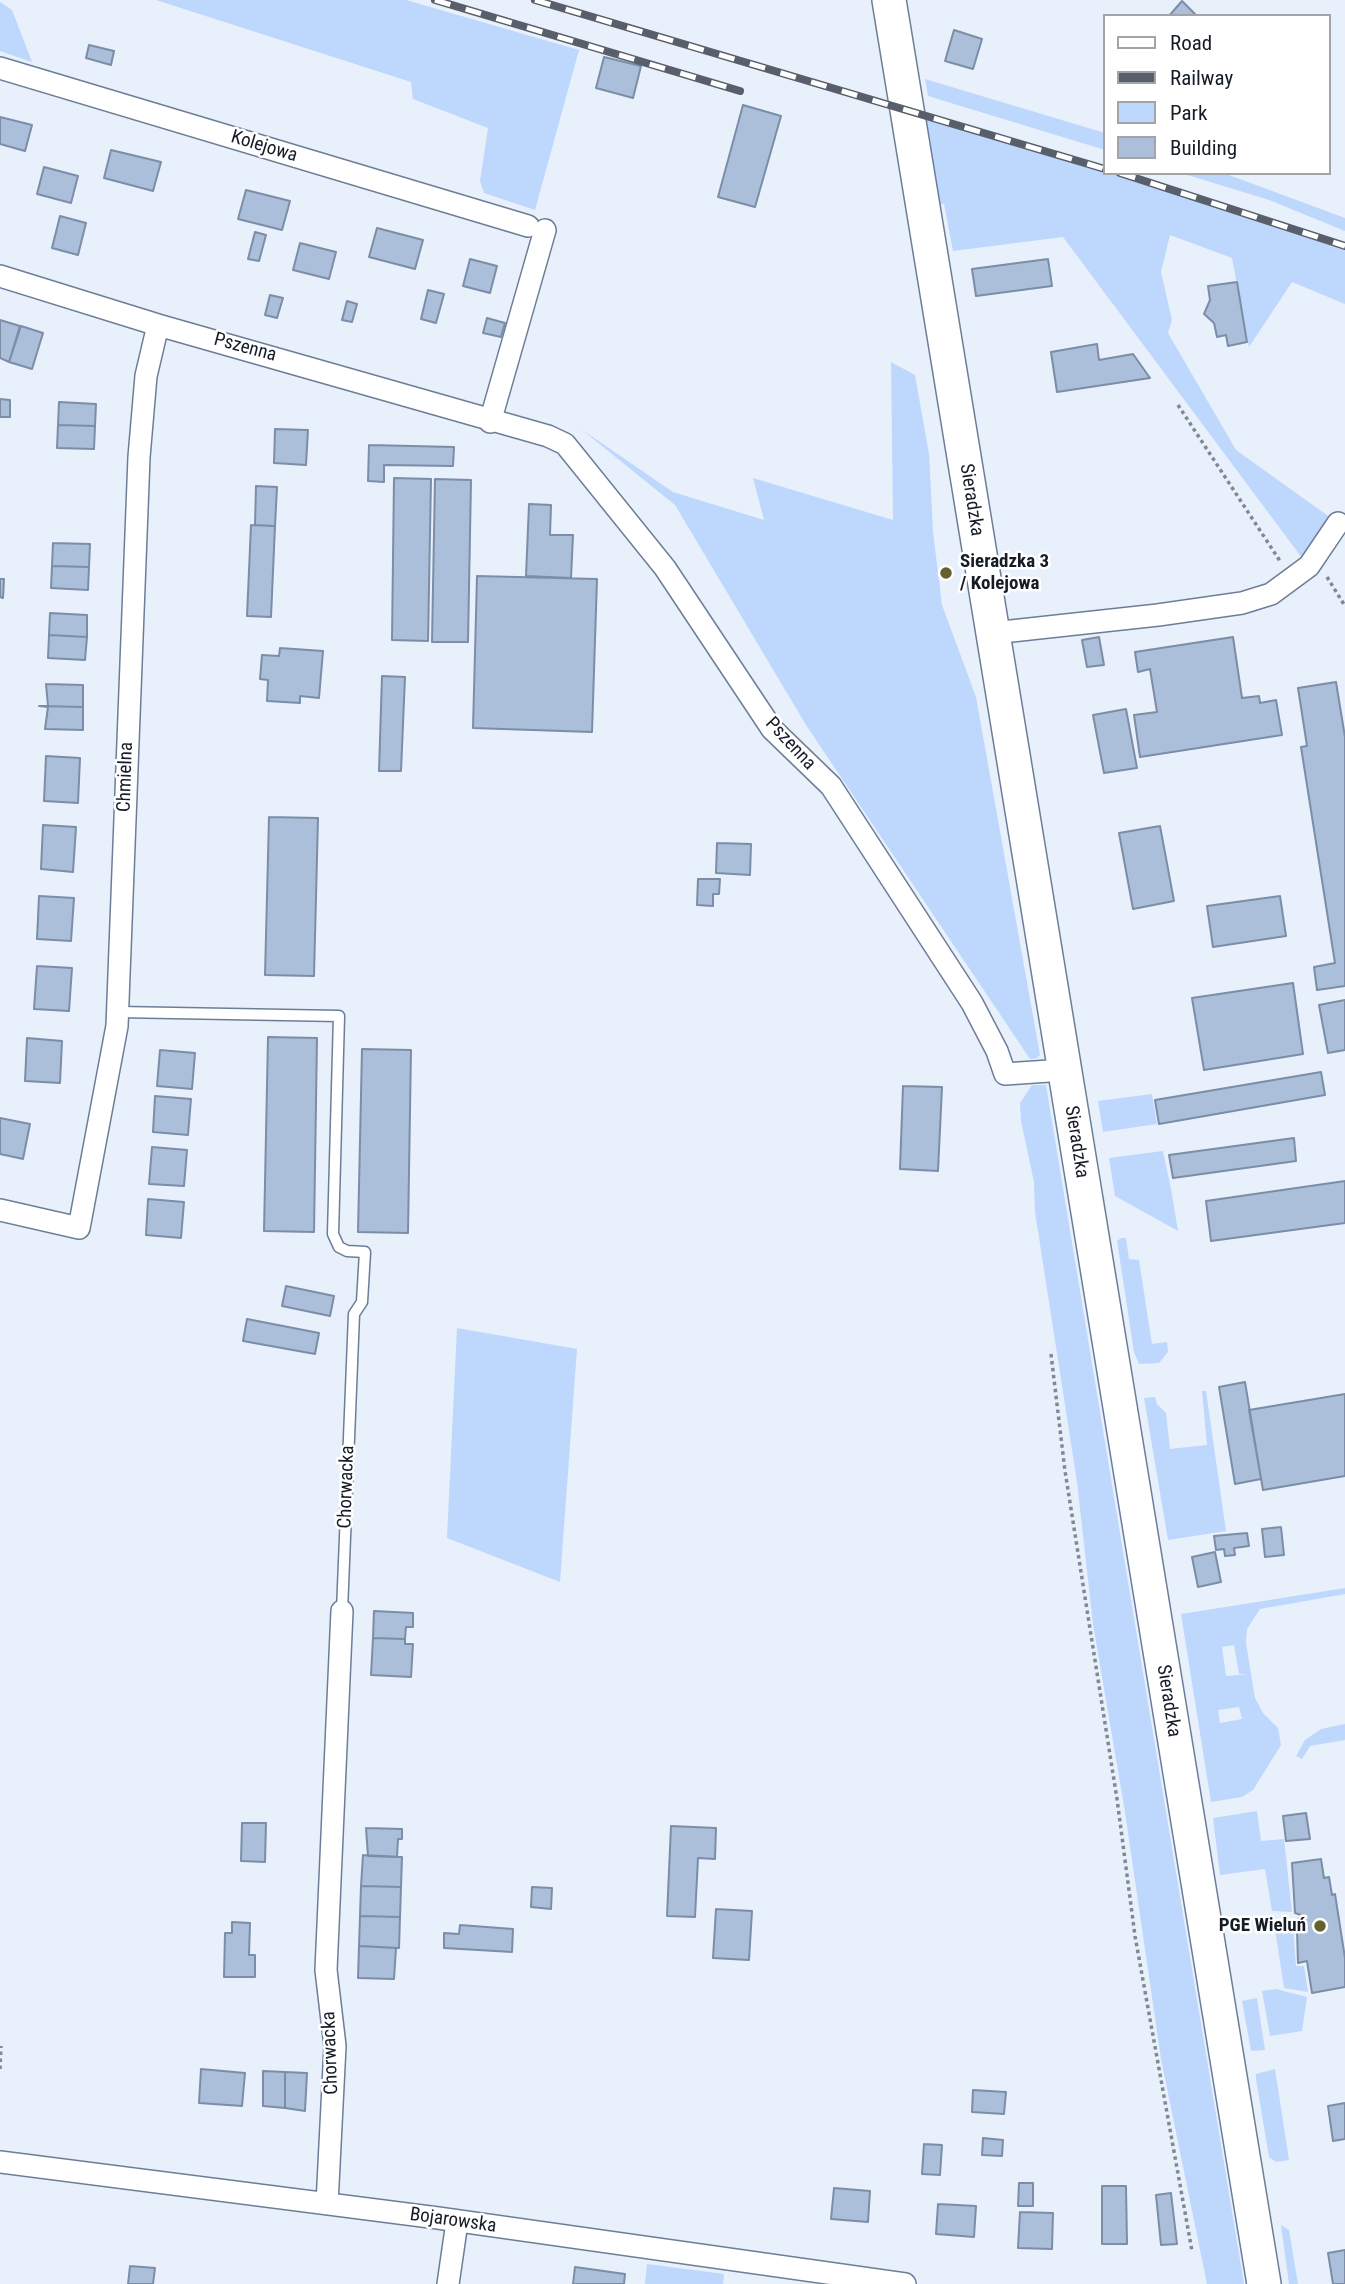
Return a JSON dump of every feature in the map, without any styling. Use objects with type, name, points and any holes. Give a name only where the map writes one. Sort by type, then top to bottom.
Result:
[{"type":"main road","name":"Sieradzka","points":[[888,0],[1264,2284]]},
{"type":"street","name":"Kolejowa","points":[[0,68],[536,228],[490,422]]},
{"type":"street","name":"Pszenna","points":[[0,276],[490,422],[548,436],[565,444],[632,523],[741,679],[772,729],[831,786],[972,1003],[998,1051],[1005,1074],[1064,1070]]},
{"type":"street","name":"Chmielna","points":[[0,1210],[79,1228],[118,1012],[139,457],[146,376],[158,325]]},
{"type":"street","points":[[993,633],[1242,603],[1271,594],[1293,580],[1314,558],[1338,523]]},
{"type":"street","name":"Chorwacka","points":[[327,2204],[335,2046],[326,1970],[342,1611]]},
{"type":"street","name":"Bojarowska","points":[[0,2162],[905,2284]]},
{"type":"street","points":[[448,2284],[457,2222]]},
{"type":"lane","name":"Chorwacka","points":[[118,1012],[339,1016],[333,1234],[339,1247],[347,1251],[365,1252],[362,1301],[354,1314],[342,1611]]},
{"type":"path","points":[[1178,405],[1293,580]]},
{"type":"path","points":[[1314,558],[1345,606]]},
{"type":"path","points":[[1051,1354],[1065,1471],[1117,1799],[1135,1936],[1192,2251]]},
{"type":"path","points":[[0,2069],[1,2046]]},
{"type":"green space","points":[[156,0],[406,0],[579,50],[535,210],[484,193],[480,181],[488,128],[413,99],[411,82]]},
{"type":"green space","points":[[0,2],[12,10],[32,62],[0,51]]},
{"type":"green space","points":[[925,79],[1104,133],[1104,150],[928,96]]},
{"type":"green space","points":[[923,118],[1104,172],[1104,175],[1116,175],[1207,202],[1345,249],[1345,304],[1292,282],[1249,347],[1232,258],[1170,235],[1161,272],[1172,320],[1168,333],[1236,450],[1338,523],[1308,566],[1063,237],[953,251],[944,204],[937,205]]},
{"type":"green space","points":[[1188,175],[1228,175],[1345,218],[1345,231],[1269,200]]},
{"type":"green space","points":[[891,362],[915,375],[929,454],[933,532],[942,605],[976,697],[1040,1055],[1037,1058],[1030,1059],[806,725],[675,505],[581,429],[673,492],[764,520],[753,478],[893,520]]},
{"type":"green space","points":[[1032,1085],[1046,1085],[1244,2284],[1207,2284],[1161,2059],[1125,1812],[1093,1624],[1077,1482],[1035,1212],[1034,1182],[1021,1121],[1020,1103]]},
{"type":"green space","points":[[1152,1094],[1157,1124],[1103,1132],[1098,1101]]},
{"type":"green space","points":[[1163,1151],[1178,1231],[1115,1196],[1109,1158]]},
{"type":"green space","points":[[1126,1238],[1129,1259],[1139,1260],[1152,1344],[1167,1342],[1168,1352],[1159,1363],[1139,1364],[1134,1352],[1117,1241]]},
{"type":"green space","points":[[457,1328],[577,1349],[560,1582],[447,1538]]},
{"type":"green space","points":[[1202,1391],[1206,1391],[1226,1531],[1168,1540],[1144,1398],[1155,1397],[1157,1404],[1166,1413],[1170,1449],[1207,1445]]},
{"type":"green space","points":[[1345,1588],[1345,1594],[1260,1609],[1247,1629],[1246,1643],[1255,1698],[1263,1713],[1278,1728],[1281,1745],[1253,1790],[1242,1797],[1211,1802],[1181,1614]],"holes":[[[1234,1645],[1239,1674],[1249,1674],[1226,1676],[1222,1647]],[[1239,1707],[1242,1719],[1220,1723],[1218,1710]]]},
{"type":"green space","points":[[1345,1724],[1345,1740],[1310,1746],[1302,1759],[1296,1756],[1305,1740],[1321,1729]]},
{"type":"green space","points":[[1257,1811],[1261,1841],[1284,1839],[1292,1912],[1272,1911],[1265,1869],[1220,1875],[1213,1818]]},
{"type":"green space","points":[[1293,1925],[1296,1966],[1304,1966],[1308,1992],[1284,1988],[1275,1929]]},
{"type":"green space","points":[[1276,1989],[1307,1997],[1302,2031],[1270,2036],[1262,1991]]},
{"type":"green space","points":[[1257,1998],[1265,2050],[1251,2051],[1242,2001]]},
{"type":"green space","points":[[1275,2069],[1289,2160],[1276,2162],[1269,2157],[1256,2079],[1256,2074]]},
{"type":"green space","points":[[1281,2225],[1289,2230],[1298,2284],[1289,2284]]},
{"type":"green space","points":[[647,2264],[724,2274],[723,2284],[645,2284]]},
{"type":"building","points":[[1182,1],[1195,14],[1171,14]]},
{"type":"building","points":[[954,30],[982,39],[973,69],[945,61]]},
{"type":"building","points":[[89,45],[114,51],[111,65],[86,58]]},
{"type":"building","points":[[604,57],[641,66],[633,98],[596,88]]},
{"type":"building","points":[[743,105],[781,116],[755,207],[718,197]]},
{"type":"building","points":[[0,117],[32,125],[25,151],[0,144]]},
{"type":"building","points":[[111,150],[161,162],[153,191],[104,178]]},
{"type":"building","points":[[44,167],[78,176],[71,203],[37,194]]},
{"type":"building","points":[[246,190],[290,201],[282,230],[238,219]]},
{"type":"building","points":[[60,216],[86,223],[78,255],[52,248]]},
{"type":"building","points":[[377,228],[423,240],[415,269],[369,257]]},
{"type":"building","points":[[255,232],[266,235],[259,261],[248,259]]},
{"type":"building","points":[[300,243],[336,252],[329,279],[293,270]]},
{"type":"building","points":[[470,259],[497,266],[490,293],[463,286]]},
{"type":"building","points":[[1048,259],[1052,286],[976,296],[972,269]]},
{"type":"building","points":[[1237,282],[1247,342],[1228,346],[1226,335],[1217,337],[1214,323],[1204,314],[1210,300],[1208,286]]},
{"type":"building","points":[[428,290],[444,294],[436,323],[421,319]]},
{"type":"building","points":[[270,295],[283,298],[277,318],[265,315]]},
{"type":"building","points":[[347,301],[357,304],[352,322],[342,320]]},
{"type":"building","points":[[487,318],[505,323],[501,337],[483,333]]},
{"type":"building","points":[[0,320],[20,326],[9,362],[0,358]]},
{"type":"building","points":[[21,326],[43,333],[32,369],[9,362]]},
{"type":"building","points":[[1097,344],[1099,360],[1133,354],[1150,378],[1057,392],[1051,352]]},
{"type":"building","points":[[0,399],[10,400],[10,417],[0,417]]},
{"type":"building","points":[[59,402],[96,404],[95,426],[58,425]]},
{"type":"building","points":[[58,425],[95,426],[94,449],[57,448]]},
{"type":"building","points":[[275,429],[308,430],[306,465],[274,463]]},
{"type":"building","points":[[369,445],[454,447],[453,466],[384,465],[384,482],[368,481]]},
{"type":"building","points":[[394,478],[431,479],[428,641],[392,640]]},
{"type":"building","points":[[435,479],[471,480],[468,642],[432,642]]},
{"type":"building","points":[[256,486],[277,487],[275,526],[255,525]]},
{"type":"building","points":[[529,504],[551,505],[550,535],[573,535],[571,578],[526,576]]},
{"type":"building","points":[[251,525],[275,526],[271,617],[247,616]]},
{"type":"building","points":[[53,543],[90,544],[89,567],[52,566]]},
{"type":"building","points":[[52,566],[89,567],[88,590],[51,588]]},
{"type":"building","points":[[477,576],[597,579],[592,732],[473,728]]},
{"type":"building","points":[[0,579],[4,579],[3,598],[0,597]]},
{"type":"building","points":[[50,613],[87,615],[87,637],[49,635]]},
{"type":"building","points":[[49,635],[87,637],[85,660],[48,658]]},
{"type":"building","points":[[1099,637],[1104,665],[1087,667],[1082,640]]},
{"type":"building","points":[[1233,637],[1242,698],[1259,696],[1260,703],[1276,700],[1282,735],[1140,757],[1134,715],[1157,712],[1150,669],[1138,672],[1135,652]]},
{"type":"building","points":[[280,648],[323,651],[319,698],[300,696],[300,703],[267,701],[268,680],[260,679],[262,655],[279,656]]},
{"type":"building","points":[[382,676],[405,677],[401,771],[379,771]]},
{"type":"building","points":[[1336,682],[1345,737],[1345,986],[1317,990],[1314,967],[1335,963],[1301,747],[1307,746],[1298,688]]},
{"type":"building","points":[[46,684],[83,685],[83,707],[39,706],[48,706]]},
{"type":"building","points":[[39,706],[83,707],[83,730],[45,729],[48,707]]},
{"type":"building","points":[[1126,709],[1137,768],[1104,773],[1093,715]]},
{"type":"building","points":[[46,756],[80,758],[78,803],[44,801]]},
{"type":"building","points":[[269,817],[318,818],[314,976],[265,975]]},
{"type":"building","points":[[43,825],[76,827],[73,872],[41,869]]},
{"type":"building","points":[[1160,826],[1174,901],[1133,909],[1119,833]]},
{"type":"building","points":[[717,843],[751,844],[750,875],[716,873]]},
{"type":"building","points":[[698,879],[720,879],[719,894],[713,894],[713,906],[697,905]]},
{"type":"building","points":[[39,896],[74,898],[71,941],[37,939]]},
{"type":"building","points":[[1280,896],[1286,936],[1213,947],[1207,906]]},
{"type":"building","points":[[37,966],[72,968],[69,1011],[34,1009]]},
{"type":"building","points":[[1293,983],[1303,1054],[1204,1070],[1192,998]]},
{"type":"building","points":[[1345,1000],[1345,1050],[1328,1053],[1319,1005]]},
{"type":"building","points":[[268,1037],[317,1038],[314,1232],[264,1231]]},
{"type":"building","points":[[27,1038],[62,1041],[60,1083],[25,1081]]},
{"type":"building","points":[[362,1049],[411,1050],[408,1233],[358,1232]]},
{"type":"building","points":[[160,1050],[195,1053],[192,1089],[157,1086]]},
{"type":"building","points":[[1321,1072],[1325,1095],[1159,1124],[1155,1100]]},
{"type":"building","points":[[903,1086],[942,1087],[938,1171],[900,1169]]},
{"type":"building","points":[[155,1096],[191,1099],[188,1135],[153,1132]]},
{"type":"building","points":[[0,1118],[30,1124],[23,1159],[0,1154]]},
{"type":"building","points":[[1294,1138],[1296,1161],[1173,1178],[1169,1155]]},
{"type":"building","points":[[152,1147],[187,1150],[184,1186],[149,1184]]},
{"type":"building","points":[[1345,1181],[1345,1223],[1211,1241],[1206,1201]]},
{"type":"building","points":[[148,1199],[184,1202],[181,1238],[146,1235]]},
{"type":"building","points":[[286,1286],[334,1296],[330,1316],[282,1306]]},
{"type":"building","points":[[247,1319],[319,1333],[315,1354],[243,1341]]},
{"type":"building","points":[[1245,1382],[1261,1479],[1235,1484],[1219,1387]]},
{"type":"building","points":[[1345,1394],[1345,1476],[1263,1490],[1249,1410]]},
{"type":"building","points":[[1281,1527],[1284,1555],[1265,1557],[1262,1529]]},
{"type":"building","points":[[1247,1533],[1249,1546],[1234,1548],[1235,1555],[1225,1556],[1224,1549],[1216,1550],[1214,1536]]},
{"type":"building","points":[[1215,1552],[1221,1582],[1198,1587],[1192,1557]]},
{"type":"building","points":[[374,1611],[413,1613],[413,1627],[406,1627],[405,1639],[373,1638]]},
{"type":"building","points":[[373,1638],[405,1639],[405,1644],[413,1644],[411,1677],[371,1675]]},
{"type":"building","points":[[1306,1813],[1310,1839],[1286,1841],[1283,1816]]},
{"type":"building","points":[[242,1823],[266,1823],[265,1862],[241,1861]]},
{"type":"building","points":[[671,1826],[716,1828],[715,1859],[698,1858],[695,1917],[667,1916]]},
{"type":"building","points":[[366,1828],[402,1829],[402,1839],[398,1839],[397,1857],[368,1856]]},
{"type":"building","points":[[363,1855],[402,1857],[401,1887],[361,1886]]},
{"type":"building","name":"PGE Wieluń","points":[[1321,1859],[1324,1878],[1329,1877],[1332,1895],[1335,1894],[1345,1958],[1345,1987],[1312,1993],[1307,1961],[1298,1963],[1297,1930],[1302,1929],[1298,1919],[1304,1916],[1295,1913],[1292,1863]]},
{"type":"building","points":[[361,1886],[401,1887],[400,1917],[360,1916]]},
{"type":"building","points":[[532,1887],[552,1888],[551,1909],[531,1907]]},
{"type":"building","points":[[716,1909],[752,1911],[749,1960],[713,1958]]},
{"type":"building","points":[[360,1916],[400,1917],[399,1948],[359,1946]]},
{"type":"building","points":[[232,1922],[250,1923],[249,1955],[255,1955],[255,1977],[224,1977],[225,1933],[232,1933]]},
{"type":"building","points":[[460,1925],[513,1929],[512,1952],[444,1948],[444,1933],[459,1934]]},
{"type":"building","points":[[359,1946],[396,1948],[394,1979],[358,1978]]},
{"type":"building","points":[[201,2069],[245,2073],[242,2106],[199,2103]]},
{"type":"building","points":[[263,2071],[285,2072],[285,2108],[263,2106]]},
{"type":"building","points":[[285,2072],[307,2073],[305,2111],[285,2108]]},
{"type":"building","points":[[973,2090],[1006,2092],[1004,2114],[972,2112]]},
{"type":"building","points":[[1345,2103],[1345,2139],[1333,2141],[1328,2106]]},
{"type":"building","points":[[983,2138],[1003,2140],[1002,2156],[982,2155]]},
{"type":"building","points":[[924,2144],[942,2145],[940,2175],[922,2174]]},
{"type":"building","points":[[1019,2183],[1033,2183],[1033,2206],[1018,2206]]},
{"type":"building","points":[[1102,2186],[1126,2186],[1127,2244],[1102,2244]]},
{"type":"building","points":[[834,2188],[870,2191],[868,2222],[831,2219]]},
{"type":"building","points":[[1171,2193],[1177,2244],[1161,2245],[1156,2195]]},
{"type":"building","points":[[938,2204],[976,2206],[974,2237],[936,2234]]},
{"type":"building","points":[[1020,2212],[1053,2213],[1052,2249],[1018,2248]]},
{"type":"building","points":[[1345,2250],[1345,2284],[1333,2284],[1328,2253]]},
{"type":"building","points":[[130,2266],[155,2268],[153,2284],[128,2284]]},
{"type":"building","points":[[575,2267],[625,2274],[624,2284],[573,2284]]},
{"type":"railway","points":[[435,0],[740,91]]},
{"type":"railway","points":[[535,0],[1104,169]]},
{"type":"railway","points":[[1126,175],[1345,246]]},
{"type":"place","name":"Sieradzka 3 / Kolejowa","points":[[946,573]]},
{"type":"place","name":"PGE Wieluń","points":[[1320,1926]]}]
